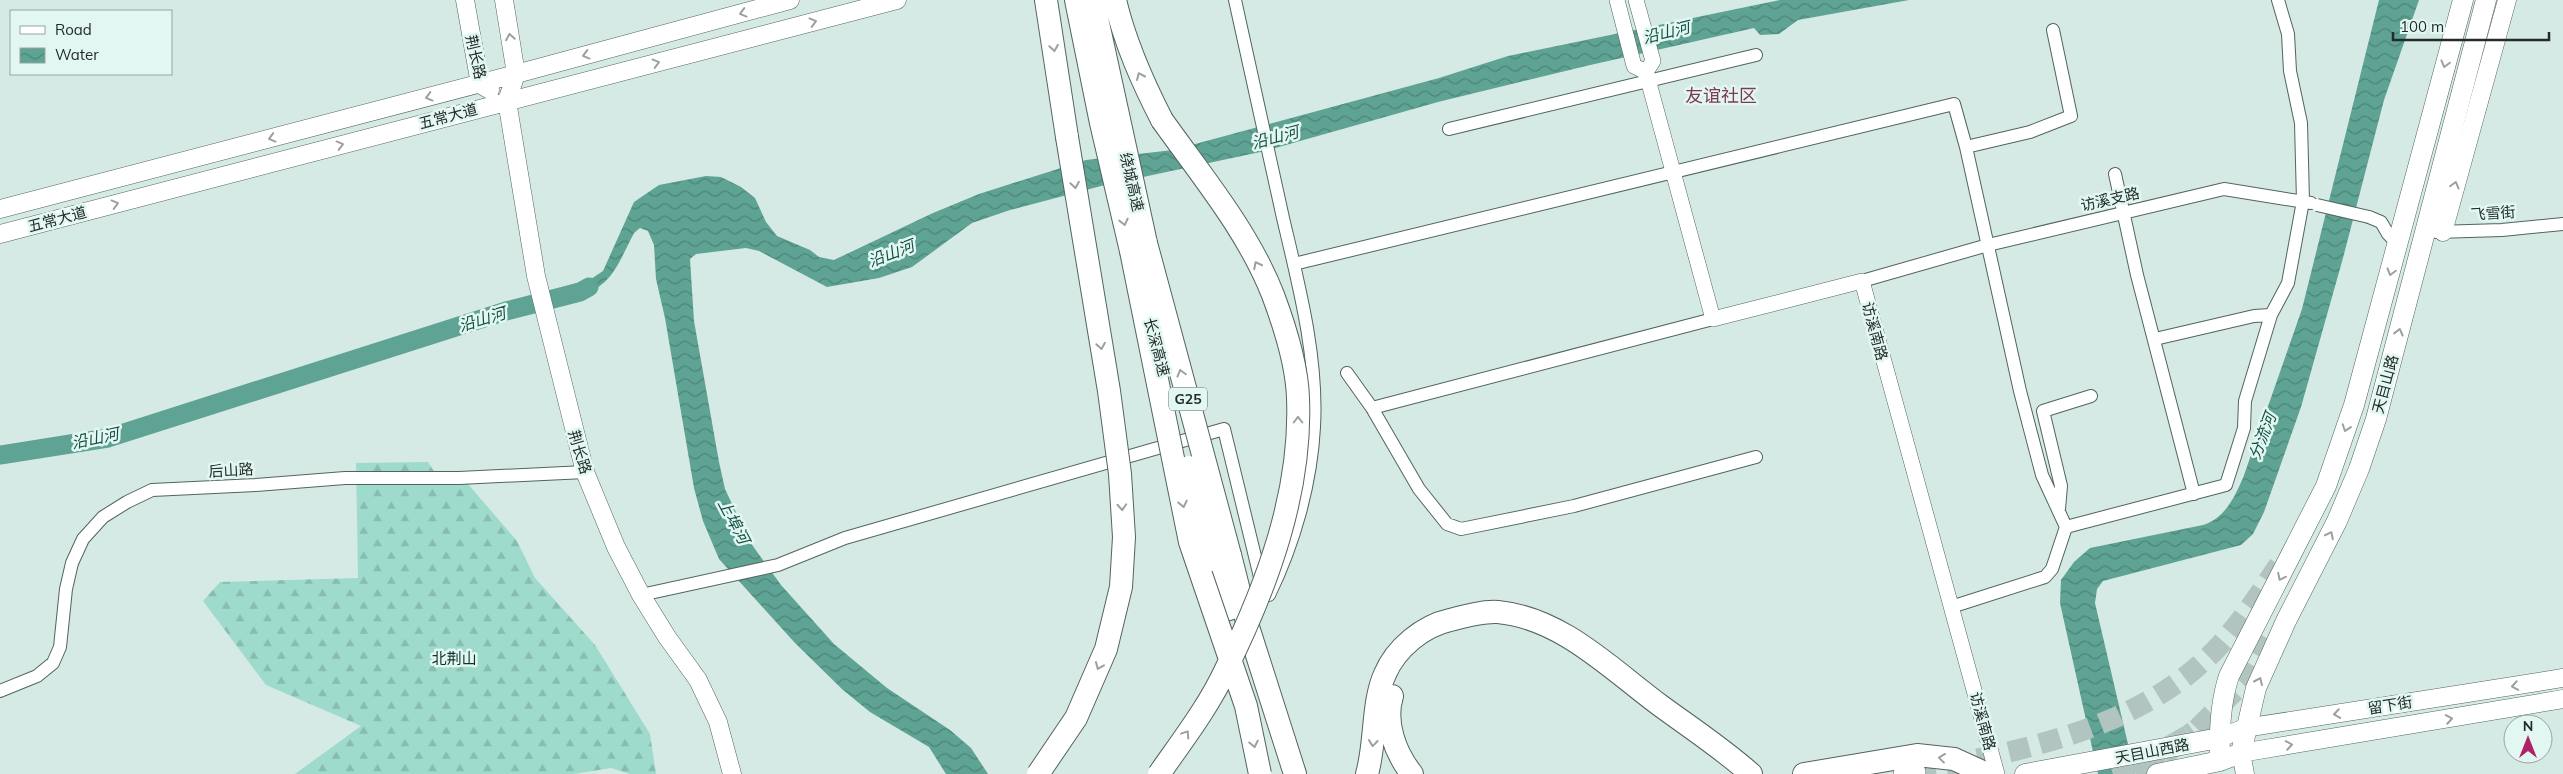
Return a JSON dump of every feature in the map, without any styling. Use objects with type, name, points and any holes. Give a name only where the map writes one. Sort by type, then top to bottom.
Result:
[{"type":"highway","points":[[1038,774],[1076,718],[1106,649],[1121,587],[1124,537],[1120,474],[1109,391],[1046,0]]},
{"type":"highway","name":"长深高速","points":[[1076,0],[1109,122],[1138,247],[1222,558],[1242,655],[1283,774]]},
{"type":"highway","name":"长深高速","points":[[1093,0],[1109,122]]},
{"type":"highway","points":[[1115,0],[1123,32],[1139,74],[1162,120],[1241,233],[1272,294],[1290,347],[1298,406],[1298,452],[1270,569],[1226,670],[1159,774]]},
{"type":"highway","points":[[1138,247],[1190,542],[1246,706],[1260,774]]},
{"type":"highway","name":"长深高速","points":[[1222,558],[1250,630],[1295,774]]},
{"type":"highway","points":[[1367,774],[1385,674],[1398,653],[1415,636],[1439,622],[1470,614],[1498,612],[1544,624],[1594,654],[1617,680],[1732,774]]},
{"type":"highway","points":[[1412,774],[1401,761],[1391,733],[1391,699],[1401,672],[1416,651],[1439,635],[1457,627],[1479,624],[1512,626],[1533,633],[1576,655],[1617,680],[1751,774]]},
{"type":"highway","points":[[1804,774],[1917,755],[1954,760],[1987,774]]},
{"type":"main road","name":"荆长路","points":[[465,0],[480,84],[507,101]]},
{"type":"main road","name":"荆长路","points":[[504,0],[516,74],[507,101],[536,276],[585,472],[616,547],[641,595],[667,638],[698,680],[718,722],[732,774]]},
{"type":"main road","name":"五常大道","points":[[0,209],[480,84],[790,0]]},
{"type":"main road","name":"五常大道","points":[[0,234],[897,0]]},
{"type":"main road","name":"天目山路","points":[[2222,767],[2219,738],[2224,690],[2229,676],[2326,486],[2354,405],[2399,246],[2463,0]]},
{"type":"main road","name":"天目山路","points":[[2434,232],[2486,0]]},
{"type":"main road","name":"天目山路","points":[[2241,753],[2245,728],[2256,688],[2286,621],[2337,521],[2359,469],[2506,0]]},
{"type":"main road","name":"留下街","points":[[2219,738],[2245,728],[2563,678]]},
{"type":"main road","name":"留下街","points":[[2241,753],[2563,699]]},
{"type":"main road","name":"天目山西路","points":[[2025,774],[2219,738]]},
{"type":"main road","name":"天目山西路","points":[[2204,774],[2222,767],[2241,753]]},
{"type":"main road","points":[[2241,753],[2245,774]]},
{"type":"main road","name":"天目山西路","points":[[2157,774],[2222,767]]},
{"type":"street","points":[[641,595],[778,566],[845,538],[1224,429],[1254,549],[1265,604],[1287,559],[1306,483],[1314,427],[1307,330],[1235,0]]},
{"type":"street","points":[[1372,408],[1713,318],[1645,70],[1625,31],[1617,0]]},
{"type":"street","points":[[1636,0],[1643,26],[1645,70]]},
{"type":"street","points":[[2066,527],[2226,485],[2244,428],[2245,401],[2271,315],[2288,284],[2303,201],[2301,123],[2290,71],[2288,34],[2278,0]]},
{"type":"street","points":[[1966,148],[2030,132],[2071,116],[2053,30]]},
{"type":"street","points":[[1449,129],[1645,70],[1756,55]]},
{"type":"street","points":[[1294,264],[1673,174],[1954,104],[1966,148],[2020,391],[2042,475],[2066,527],[2052,569],[2045,577],[1951,607]]},
{"type":"street","points":[[2116,174],[2137,275],[2194,494]]},
{"type":"street","name":"访溪支路","points":[[1862,281],[1988,245],[2224,189],[2303,201],[2369,217],[2381,222],[2388,234],[2399,246]]},
{"type":"street","name":"飞雪街","points":[[2434,232],[2563,224]]},
{"type":"street","name":"访溪南路","points":[[1713,318],[1862,281],[1997,774]]},
{"type":"street","points":[[2155,339],[2254,316],[2271,315]]},
{"type":"street","points":[[1347,373],[1372,408],[1419,488],[1448,524],[1461,529],[1574,506],[1756,457]]},
{"type":"street","points":[[2059,512],[2062,486],[2043,411],[2091,396]]},
{"type":"street","name":"后山路","points":[[0,691],[37,676],[53,663],[60,647],[66,589],[72,563],[83,539],[103,517],[127,502],[152,490],[256,486],[345,478],[459,478],[585,472]]},
{"type":"green space","name":"北荆山","points":[[428,462],[441,482],[468,484],[517,541],[535,578],[595,645],[650,734],[656,774],[630,774],[611,768],[574,774],[295,774],[361,726],[266,685],[203,601],[220,582],[358,578],[356,463]]},
{"type":"water","name":"上埠河","points":[[1780,0],[1909,0],[1798,20],[1779,34],[1760,35],[1754,28],[1586,66],[1438,102],[1265,151],[1101,186],[1010,210],[972,223],[912,267],[879,278],[827,287],[759,251],[746,248],[696,254],[690,259],[694,321],[719,462],[725,489],[750,542],[781,585],[834,644],[887,688],[950,730],[971,748],[988,774],[946,774],[929,747],[870,712],[843,690],[795,643],[719,559],[703,521],[694,488],[665,318],[656,279],[654,245],[648,231],[640,228],[634,233],[616,268],[594,290],[568,303],[563,287],[591,279],[603,271],[634,202],[659,185],[706,176],[721,177],[741,187],[755,198],[766,222],[777,236],[810,250],[819,257],[834,260],[933,213],[979,194],[1086,160],[1173,150],[1439,78],[1508,56]]},
{"type":"water","name":"分流河","points":[[2379,0],[2419,0],[2384,100],[2343,258],[2301,407],[2264,512],[2253,534],[2241,545],[2103,581],[2097,589],[2095,603],[2135,774],[2098,774],[2060,603],[2061,580],[2074,562],[2090,548],[2211,522],[2223,512],[2236,493],[2243,478],[2302,309]]},
{"type":"waterway","name":"沿山河","points":[[0,455],[108,438],[506,311],[580,292],[589,287]]},
{"type":"tunnel","points":[[1915,772],[1993,756],[2070,735],[2107,721],[2143,704],[2176,683],[2218,648],[2246,613],[2279,565]]},
{"type":"tunnel","points":[[2113,774],[2139,764],[2194,732],[2248,678],[2270,640]]},
{"type":"tunnel","points":[[2136,774],[2194,732]]},
{"type":"district","name":"友谊社区","points":[[1721,95]]}]
